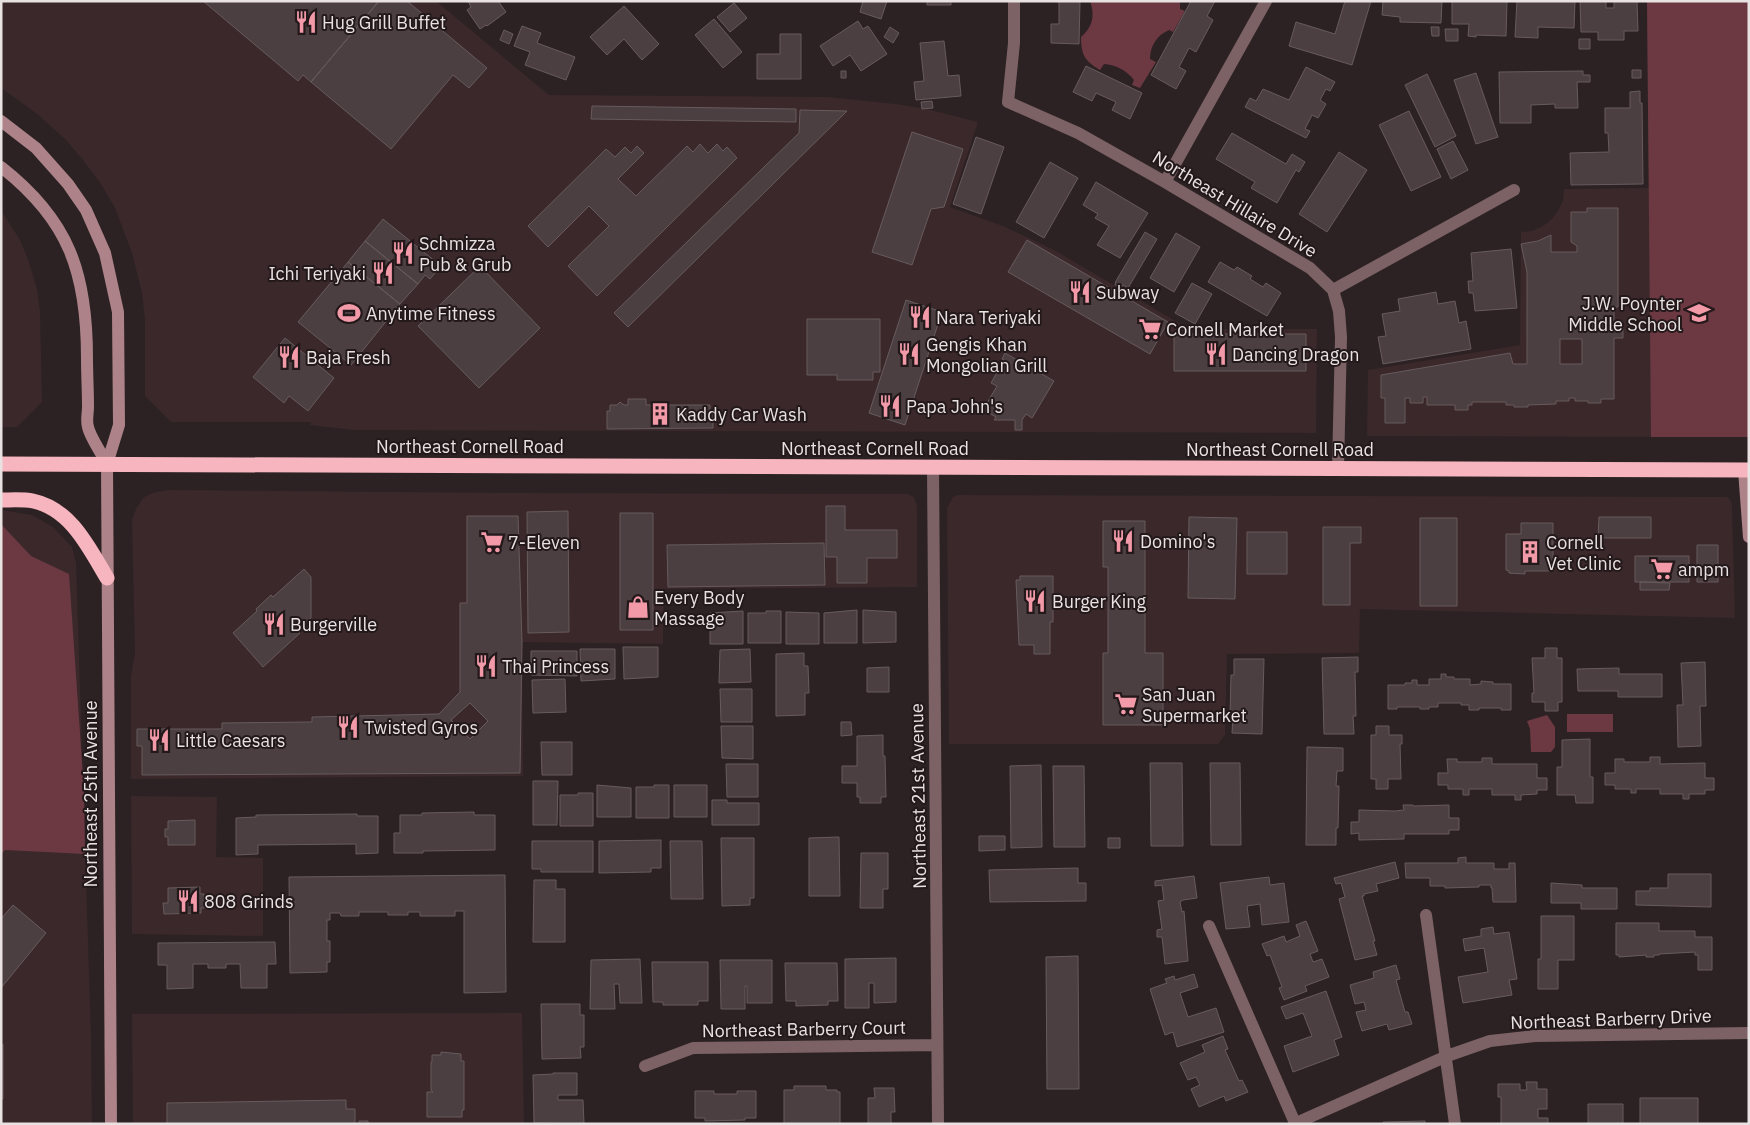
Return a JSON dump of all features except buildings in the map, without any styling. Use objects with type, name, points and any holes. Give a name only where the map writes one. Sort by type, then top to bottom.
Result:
[{"type":"highway","name":"Northeast Cornell Road","points":[[1,464],[1747,470]]},
{"type":"highway","points":[[1,500],[32,500],[57,512],[75,528],[107,578]]},
{"type":"main road","name":"Northeast 25th Avenue","points":[[1,121],[36,148],[68,184],[86,210],[105,253],[118,312],[119,425],[107,464],[111,1124]]},
{"type":"main road","name":"Northeast 25th Avenue","points":[[1,167],[44,208],[69,247],[76,264],[84,300],[87,329],[88,427],[107,464]]},
{"type":"main road","points":[[1747,470],[1749,537]]},
{"type":"street","name":"Northeast Hillaire Drive","points":[[1014,1],[1014,43],[1008,102],[1078,133],[1165,182],[1310,268],[1333,290]]},
{"type":"street","points":[[1165,182],[1266,1]]},
{"type":"street","points":[[1338,468],[1340,336],[1339,311],[1333,290],[1514,190]]},
{"type":"street","name":"Northeast 21st Avenue","points":[[933,467],[938,1124]]},
{"type":"street","points":[[1426,915],[1455,1124]]},
{"type":"street","name":"Northeast Barberry Drive","points":[[1209,926],[1295,1124],[1447,1056],[1490,1041],[1534,1036],[1749,1033]]},
{"type":"street","name":"Northeast Barberry Court","points":[[645,1066],[693,1048],[937,1045]]},
{"type":"shaded area","points":[[1,1],[436,1],[549,95],[828,97],[927,109],[978,122],[950,207],[1003,226],[1054,250],[1189,329],[1317,329],[1316,433],[354,430],[309,425],[312,422],[171,422],[145,396],[145,320],[142,293],[132,253],[115,208],[101,184],[65,139],[36,113],[1,88]]},
{"type":"shaded area","points":[[1090,1],[1180,1],[1180,9],[1185,11],[1173,32],[1169,30],[1165,32],[1155,41],[1150,59],[1156,62],[1140,88],[1132,85],[1134,80],[1128,73],[1104,64],[1100,70],[1085,57],[1081,37],[1092,21]]},
{"type":"shaded area","points":[[1647,1],[1749,1],[1749,437],[1367,436],[1368,370],[1520,345],[1521,232],[1532,231],[1552,219],[1563,200],[1564,189],[1649,188]]},
{"type":"shaded area","name":"J.W. Poynter Middle School","points":[[1647,1],[1749,1],[1749,437],[1651,437]]},
{"type":"shaded area","points":[[1,210],[20,240],[29,262],[37,289],[40,312],[42,402],[17,427],[1,427]]},
{"type":"shaded area","points":[[169,490],[907,494],[914,497],[917,506],[917,587],[664,589],[663,644],[522,642],[523,776],[131,779],[131,676],[135,653],[132,519],[144,497],[156,492]]},
{"type":"shaded area","points":[[958,495],[1727,497],[1731,501],[1732,507],[1735,618],[1360,609],[1359,653],[1227,654],[1225,735],[1218,744],[949,744],[947,508],[953,497]]},
{"type":"shaded area","points":[[1,510],[32,515],[53,527],[72,547],[76,562],[91,1036],[92,1124],[1,1124]]},
{"type":"shaded area","points":[[1,524],[31,556],[69,574],[84,791],[85,854],[5,850],[1,854]]},
{"type":"shaded area","points":[[1567,714],[1613,714],[1613,732],[1567,732]]},
{"type":"shaded area","points":[[1547,715],[1555,727],[1555,747],[1551,752],[1531,752],[1530,729],[1527,721]]},
{"type":"shaded area","points":[[131,796],[217,797],[216,857],[263,858],[263,936],[132,934]]},
{"type":"shaded area","points":[[522,1013],[524,1124],[133,1124],[132,1014]]},
{"type":"place","name":"Hug Grill Buffet","points":[[306,22]]},
{"type":"place","name":"Schmizza Pub & Grub","points":[[403,253]]},
{"type":"place","name":"Ichi Teriyaki","points":[[383,273]]},
{"type":"place","name":"Subway","points":[[1080,292]]},
{"type":"place","name":"Anytime Fitness","points":[[349,313]]},
{"type":"place","name":"J.W. Poynter Middle School","points":[[1699,313]]},
{"type":"place","name":"Nara Teriyaki","points":[[920,317]]},
{"type":"place","name":"Cornell Market","points":[[1150,329]]},
{"type":"place","name":"Gengis Khan Mongolian Grill","points":[[909,354]]},
{"type":"place","name":"Dancing Dragon","points":[[1216,354]]},
{"type":"place","name":"Baja Fresh","points":[[289,357]]},
{"type":"place","name":"Papa John's","points":[[890,406]]},
{"type":"place","name":"Kaddy Car Wash","points":[[660,414]]},
{"type":"place","name":"Domino's","points":[[1123,541]]},
{"type":"place","name":"7-Eleven","points":[[492,542]]},
{"type":"place","name":"Cornell Vet Clinic","points":[[1530,552]]},
{"type":"place","name":"ampm","points":[[1662,569]]},
{"type":"place","name":"Burger King","points":[[1035,601]]},
{"type":"place","name":"Every Body Massage","points":[[638,607]]},
{"type":"place","name":"Burgerville","points":[[274,624]]},
{"type":"place","name":"Thai Princess","points":[[486,666]]},
{"type":"place","name":"San Juan Supermarket","points":[[1126,704]]},
{"type":"place","name":"Twisted Gyros","points":[[348,727]]},
{"type":"place","name":"Little Caesars","points":[[159,740]]},
{"type":"place","name":"808 Grinds","points":[[188,901]]}]
